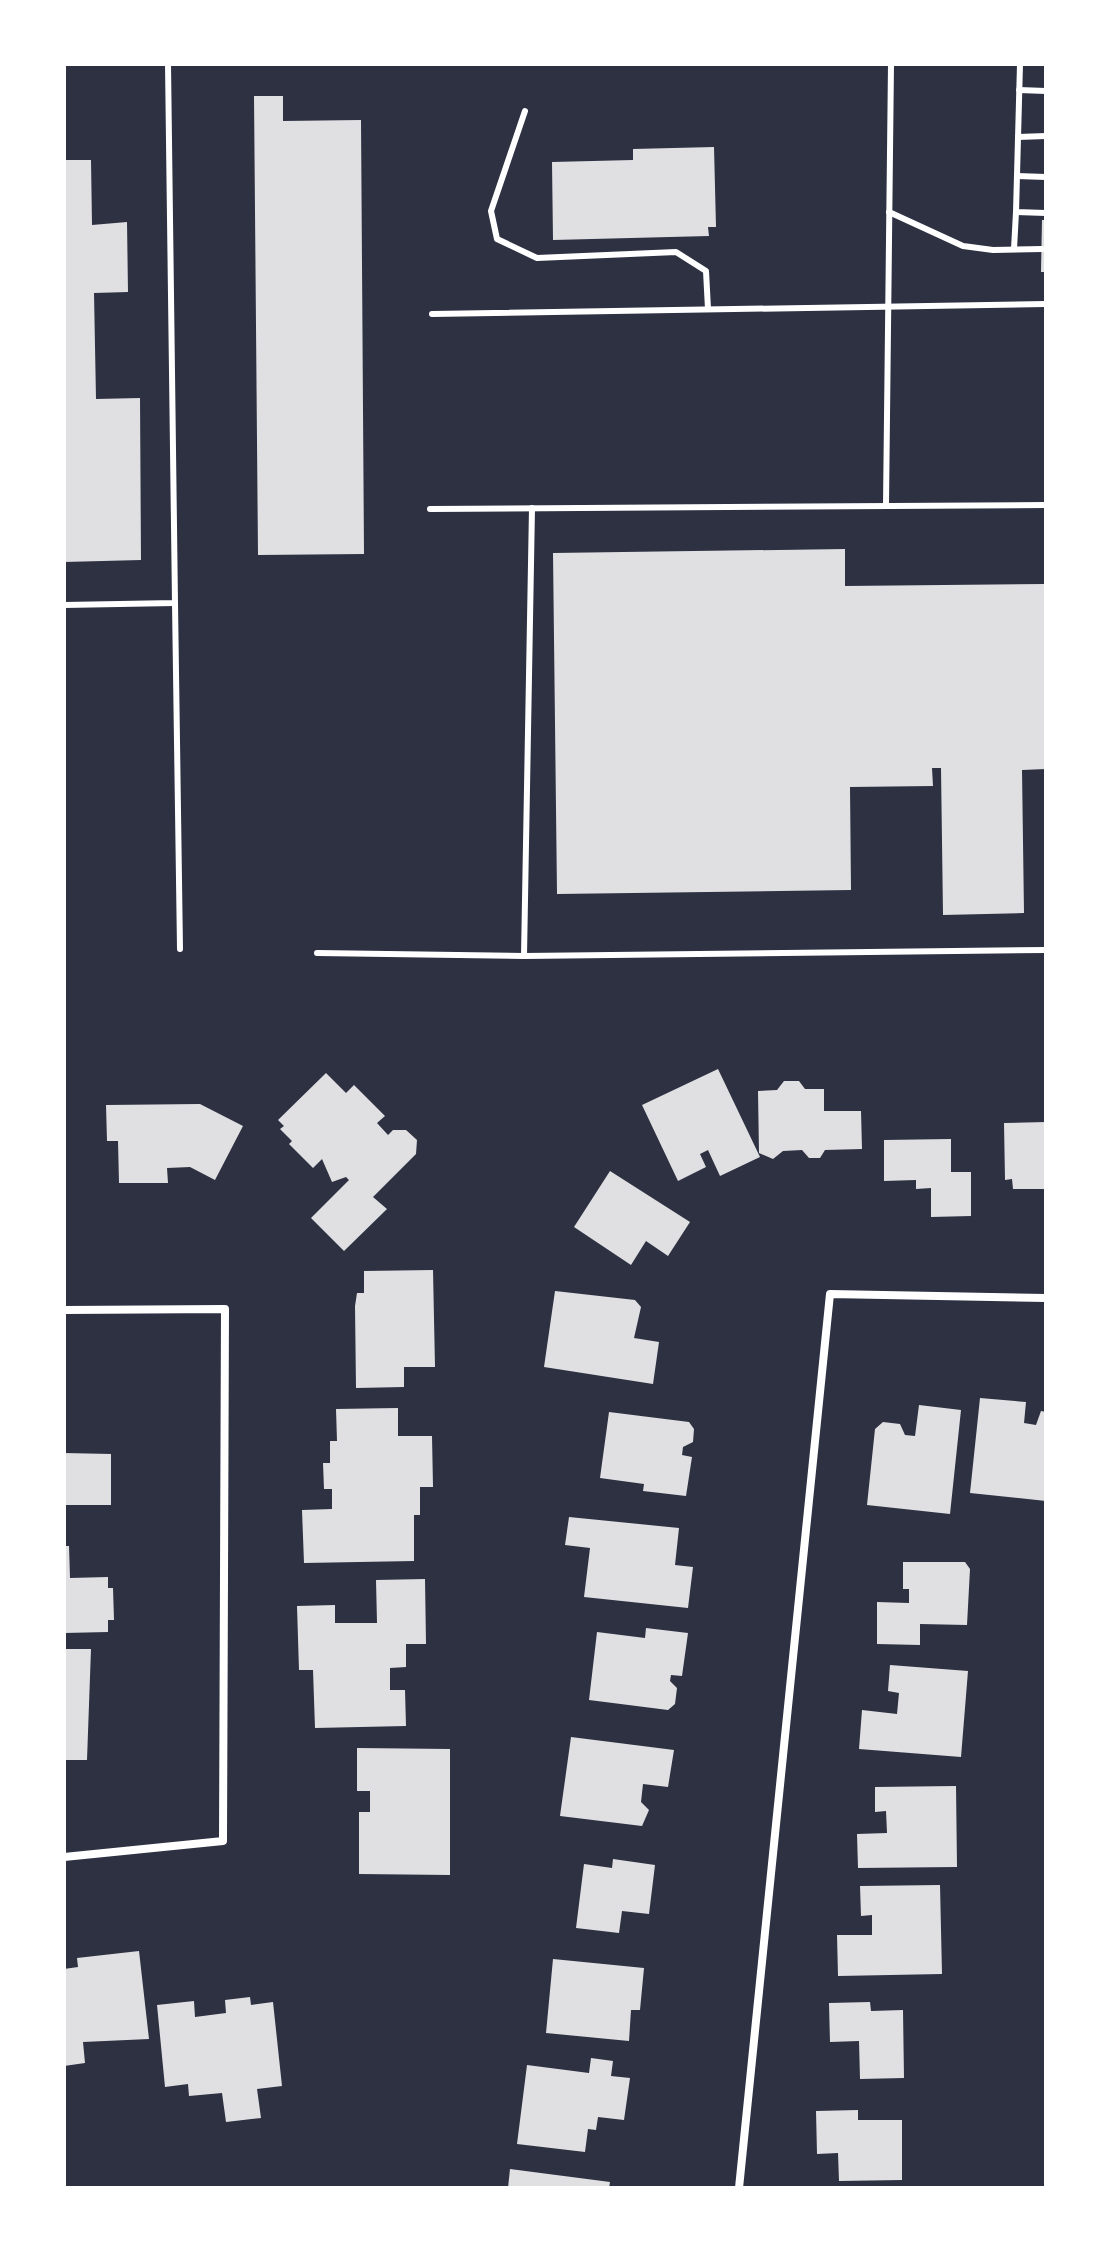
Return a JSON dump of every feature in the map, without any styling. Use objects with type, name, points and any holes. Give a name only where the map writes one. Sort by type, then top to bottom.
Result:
[{"type":"street","points":[[739,2188],[830,1294],[1046,1298]]},
{"type":"street","points":[[64,1310],[225,1309],[223,1841],[64,1857]]},
{"type":"lane","points":[[168,64],[180,949]]},
{"type":"lane","points":[[886,505],[891,64]]},
{"type":"lane","points":[[1014,249],[1020,64]]},
{"type":"lane","points":[[1019,90],[1046,91]]},
{"type":"lane","points":[[525,111],[491,211],[497,239],[537,258],[676,252],[706,271],[708,309]]},
{"type":"lane","points":[[1018,137],[1046,136]]},
{"type":"lane","points":[[1017,176],[1046,177]]},
{"type":"lane","points":[[889,212],[963,246],[993,250],[1042,249]]},
{"type":"lane","points":[[1016,212],[1046,213]]},
{"type":"lane","points":[[432,314],[1046,304]]},
{"type":"lane","points":[[430,509],[1046,505]]},
{"type":"lane","points":[[524,956],[532,508]]},
{"type":"lane","points":[[64,605],[175,603]]},
{"type":"lane","points":[[317,953],[524,956],[1046,950]]},
{"type":"building","points":[[254,96],[283,96],[283,121],[361,120],[364,554],[258,555]]},
{"type":"building","points":[[714,147],[716,227],[708,227],[709,236],[553,240],[552,162],[633,160],[633,149]]},
{"type":"building","points":[[64,160],[91,160],[92,225],[127,222],[128,292],[94,293],[96,399],[140,398],[141,560],[64,562]]},
{"type":"building","points":[[1042,220],[1046,220],[1046,272],[1041,272]]},
{"type":"building","points":[[845,549],[845,586],[1046,584],[1046,769],[1022,770],[1024,913],[943,915],[941,768],[932,768],[933,786],[850,787],[851,890],[557,894],[553,553]]},
{"type":"building","points":[[718,1069],[760,1157],[720,1176],[708,1150],[700,1154],[706,1167],[678,1181],[642,1105]]},
{"type":"building","points":[[326,1073],[346,1093],[354,1085],[385,1116],[377,1123],[388,1135],[393,1130],[406,1130],[417,1140],[416,1154],[373,1197],[387,1209],[344,1251],[311,1218],[349,1180],[346,1177],[332,1182],[322,1159],[313,1168],[289,1144],[292,1141],[280,1129],[284,1126],[278,1120]]},
{"type":"building","points":[[784,1081],[799,1081],[805,1089],[824,1089],[824,1111],[861,1111],[862,1149],[825,1150],[820,1158],[809,1158],[802,1150],[783,1151],[773,1159],[759,1153],[758,1091],[777,1090]]},
{"type":"building","points":[[200,1104],[243,1126],[215,1180],[190,1167],[167,1168],[168,1183],[119,1183],[118,1141],[107,1141],[106,1105]]},
{"type":"building","points":[[1046,1122],[1046,1189],[1013,1189],[1012,1179],[1005,1180],[1004,1123]]},
{"type":"building","points":[[951,1139],[951,1172],[971,1172],[971,1216],[931,1217],[931,1188],[916,1189],[916,1180],[884,1181],[884,1140]]},
{"type":"building","points":[[610,1171],[690,1222],[668,1256],[646,1241],[631,1265],[574,1227]]},
{"type":"building","points":[[433,1270],[435,1367],[404,1367],[404,1387],[356,1388],[355,1306],[357,1293],[364,1293],[364,1271]]},
{"type":"building","points":[[555,1291],[635,1300],[641,1307],[634,1338],[659,1342],[653,1384],[544,1367]]},
{"type":"building","points":[[980,1398],[1026,1402],[1024,1423],[1036,1425],[1041,1411],[1046,1412],[1046,1501],[970,1493]]},
{"type":"building","points":[[919,1405],[961,1410],[950,1514],[867,1505],[875,1429],[883,1422],[900,1424],[905,1435],[915,1436]]},
{"type":"building","points":[[398,1408],[398,1436],[432,1436],[433,1487],[420,1487],[420,1515],[414,1515],[414,1561],[304,1563],[302,1510],[332,1509],[332,1489],[324,1489],[323,1463],[330,1463],[330,1441],[337,1441],[336,1409]]},
{"type":"building","points":[[609,1412],[689,1422],[694,1429],[693,1442],[683,1447],[682,1455],[692,1457],[686,1496],[643,1491],[644,1484],[600,1478]]},
{"type":"building","points":[[64,1453],[111,1454],[111,1505],[64,1505]]},
{"type":"building","points":[[569,1517],[679,1528],[675,1565],[693,1567],[688,1608],[584,1597],[590,1548],[565,1545]]},
{"type":"building","points":[[64,1546],[69,1546],[70,1578],[108,1577],[108,1588],[113,1588],[114,1620],[108,1620],[108,1632],[64,1633]]},
{"type":"building","points":[[903,1562],[965,1562],[970,1569],[967,1625],[920,1624],[920,1645],[877,1644],[877,1602],[909,1603],[909,1589],[903,1589]]},
{"type":"building","points":[[425,1579],[426,1644],[406,1644],[406,1667],[390,1668],[390,1690],[405,1690],[406,1726],[315,1728],[313,1670],[299,1670],[297,1606],[335,1605],[335,1623],[377,1623],[376,1580]]},
{"type":"building","points":[[646,1628],[688,1633],[682,1676],[671,1675],[670,1681],[677,1688],[675,1704],[668,1710],[589,1700],[597,1632],[645,1638]]},
{"type":"building","points":[[64,1649],[91,1649],[87,1760],[64,1760]]},
{"type":"building","points":[[890,1665],[968,1671],[961,1757],[859,1749],[862,1710],[897,1714],[899,1693],[888,1691]]},
{"type":"building","points":[[571,1737],[674,1750],[668,1787],[643,1784],[641,1802],[649,1810],[642,1826],[560,1816]]},
{"type":"building","points":[[357,1748],[450,1749],[450,1875],[359,1874],[359,1812],[370,1812],[370,1791],[357,1791]]},
{"type":"building","points":[[956,1786],[957,1867],[858,1868],[857,1834],[887,1833],[886,1811],[875,1812],[875,1787]]},
{"type":"building","points":[[613,1859],[655,1865],[649,1914],[622,1911],[619,1933],[576,1928],[584,1864],[612,1868]]},
{"type":"building","points":[[940,1885],[942,1974],[838,1976],[837,1935],[872,1935],[872,1915],[861,1916],[860,1886]]},
{"type":"building","points":[[139,1951],[149,2039],[83,2042],[85,2063],[64,2066],[64,1969],[78,1967],[77,1958]]},
{"type":"building","points":[[553,1959],[644,1968],[640,2010],[631,2010],[629,2041],[546,2033]]},
{"type":"building","points":[[250,1997],[251,2005],[273,2002],[282,2086],[257,2089],[261,2118],[226,2122],[222,2093],[189,2096],[188,2084],[165,2087],[157,2005],[194,2001],[195,2017],[226,2013],[225,2000]]},
{"type":"building","points":[[870,2002],[871,2011],[903,2010],[904,2078],[860,2079],[859,2041],[830,2042],[829,2003]]},
{"type":"building","points":[[591,2058],[613,2061],[611,2076],[630,2078],[624,2120],[598,2117],[596,2130],[588,2129],[585,2152],[517,2144],[527,2065],[589,2073]]},
{"type":"building","points":[[858,2110],[858,2120],[902,2120],[902,2180],[839,2181],[838,2153],[817,2154],[816,2111]]},
{"type":"building","points":[[510,2169],[610,2182],[609,2188],[508,2188]]}]
